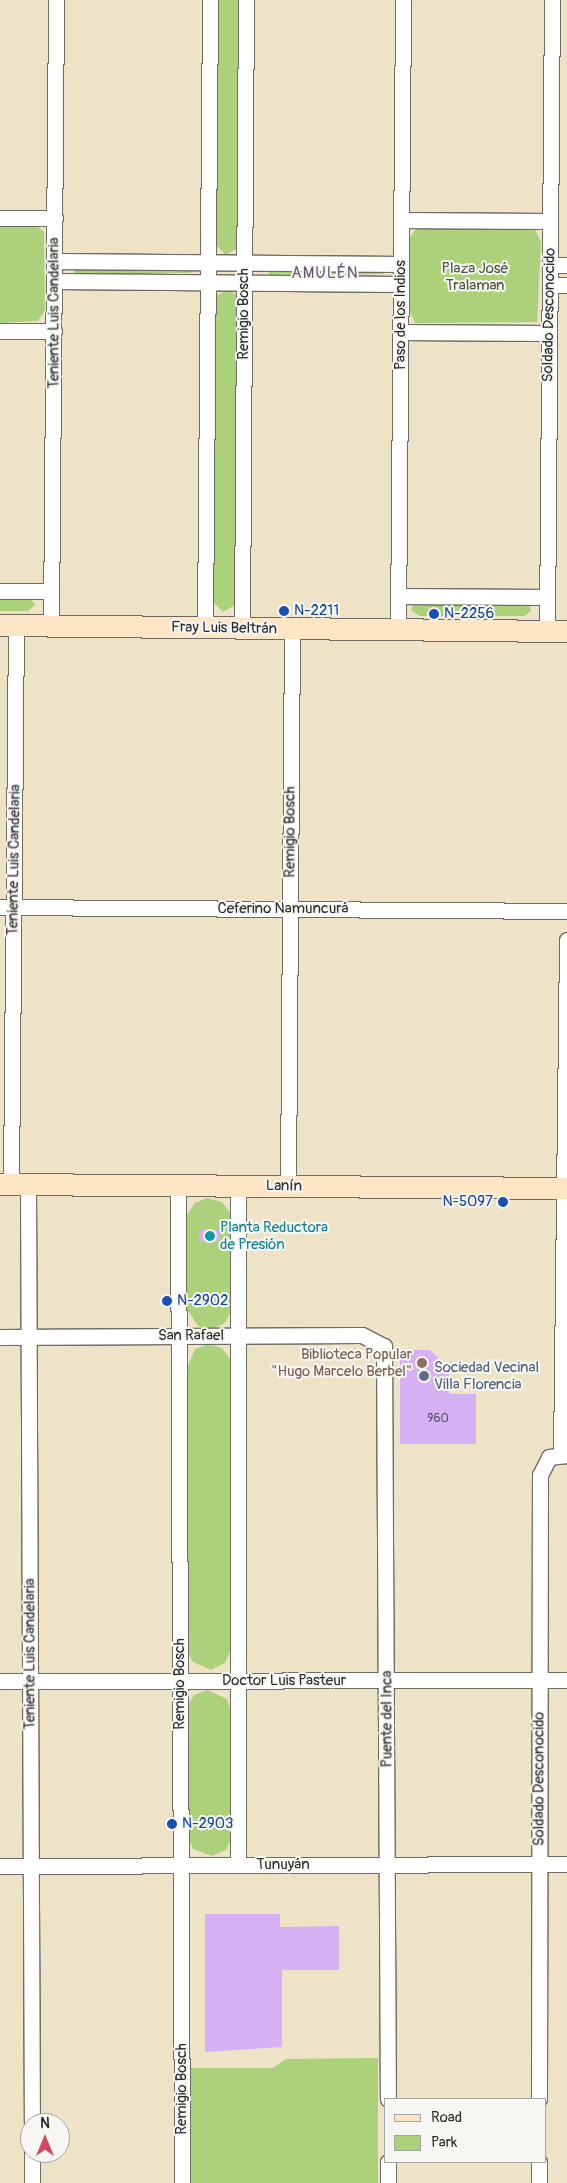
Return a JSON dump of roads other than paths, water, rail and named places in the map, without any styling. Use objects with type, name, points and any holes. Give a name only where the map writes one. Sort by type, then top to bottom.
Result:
[{"type":"street","name":"Teniente Luis Candelaria","points":[[51,626],[56,0]]},
{"type":"street","points":[[205,628],[210,0]]},
{"type":"street","name":"Remigio Bosch","points":[[242,628],[246,0]]},
{"type":"street","name":"Paso de los Indios","points":[[398,629],[403,0]]},
{"type":"street","name":"Soldado Desconocido","points":[[552,0],[547,597],[557,631]]},
{"type":"street","points":[[0,218],[54,218]]},
{"type":"street","points":[[401,220],[550,221]]},
{"type":"street","points":[[54,261],[401,264]]},
{"type":"street","points":[[550,265],[567,265]]},
{"type":"street","points":[[54,281],[401,284]]},
{"type":"street","points":[[550,285],[567,285]]},
{"type":"street","points":[[0,331],[54,331]]},
{"type":"street","points":[[401,332],[549,333]]},
{"type":"street","points":[[0,591],[51,591]]},
{"type":"street","points":[[399,596],[547,597]]},
{"type":"street","name":"Teniente Luis Candelaria","points":[[8,626],[7,907],[13,1184],[29,1336],[32,2113]]},
{"type":"street","name":"Fray Luis Beltrán","points":[[8,626],[557,631]]},
{"type":"street","name":"Remigio Bosch","points":[[288,1186],[292,628]]},
{"type":"street","name":"Ceferino Namuncurá","points":[[7,907],[567,911]]},
{"type":"street","points":[[564,1455],[567,940]]},
{"type":"street","name":"Lanín","points":[[13,1184],[566,1188]]},
{"type":"street","name":"Remigio Bosch","points":[[178,1186],[182,2183]]},
{"type":"street","points":[[238,1186],[238,1865]]},
{"type":"street","name":"San Rafael","points":[[0,1337],[362,1335],[380,1341]]},
{"type":"street","name":"Puente del Inca","points":[[380,1341],[386,1357],[388,2098]]},
{"type":"street","name":"Soldado Desconocido","points":[[539,2098],[540,1475],[545,1460],[564,1455]]},
{"type":"street","name":"Doctor Luis Pasteur","points":[[0,1681],[567,1680]]},
{"type":"street","name":"Tunuyán","points":[[0,1866],[567,1864]]},
{"type":"street","points":[[32,2163],[32,2183]]},
{"type":"street","points":[[388,2163],[388,2183]]},
{"type":"street","points":[[539,2163],[539,2183]]},
{"type":"place","name":"N-2211","points":[[284,611]]},
{"type":"place","name":"N-2256","points":[[434,614]]},
{"type":"place","name":"N-5097","points":[[503,1202]]},
{"type":"place","name":"Planta Reductora de Presión","points":[[210,1236]]},
{"type":"place","name":"N-2902","points":[[167,1301]]},
{"type":"place","name":"Biblioteca Popular \"Hugo Marcelo Berbel\"","points":[[422,1363]]},
{"type":"place","name":"Sociedad Vecinal Villa Florencia","points":[[424,1376]]},
{"type":"place","name":"N-2903","points":[[172,1824]]},
{"type":"district","name":"AMULÉN","points":[[325,273]]},
{"type":"park label","name":"Plaza José Tralaman","points":[[475,276]]}]
